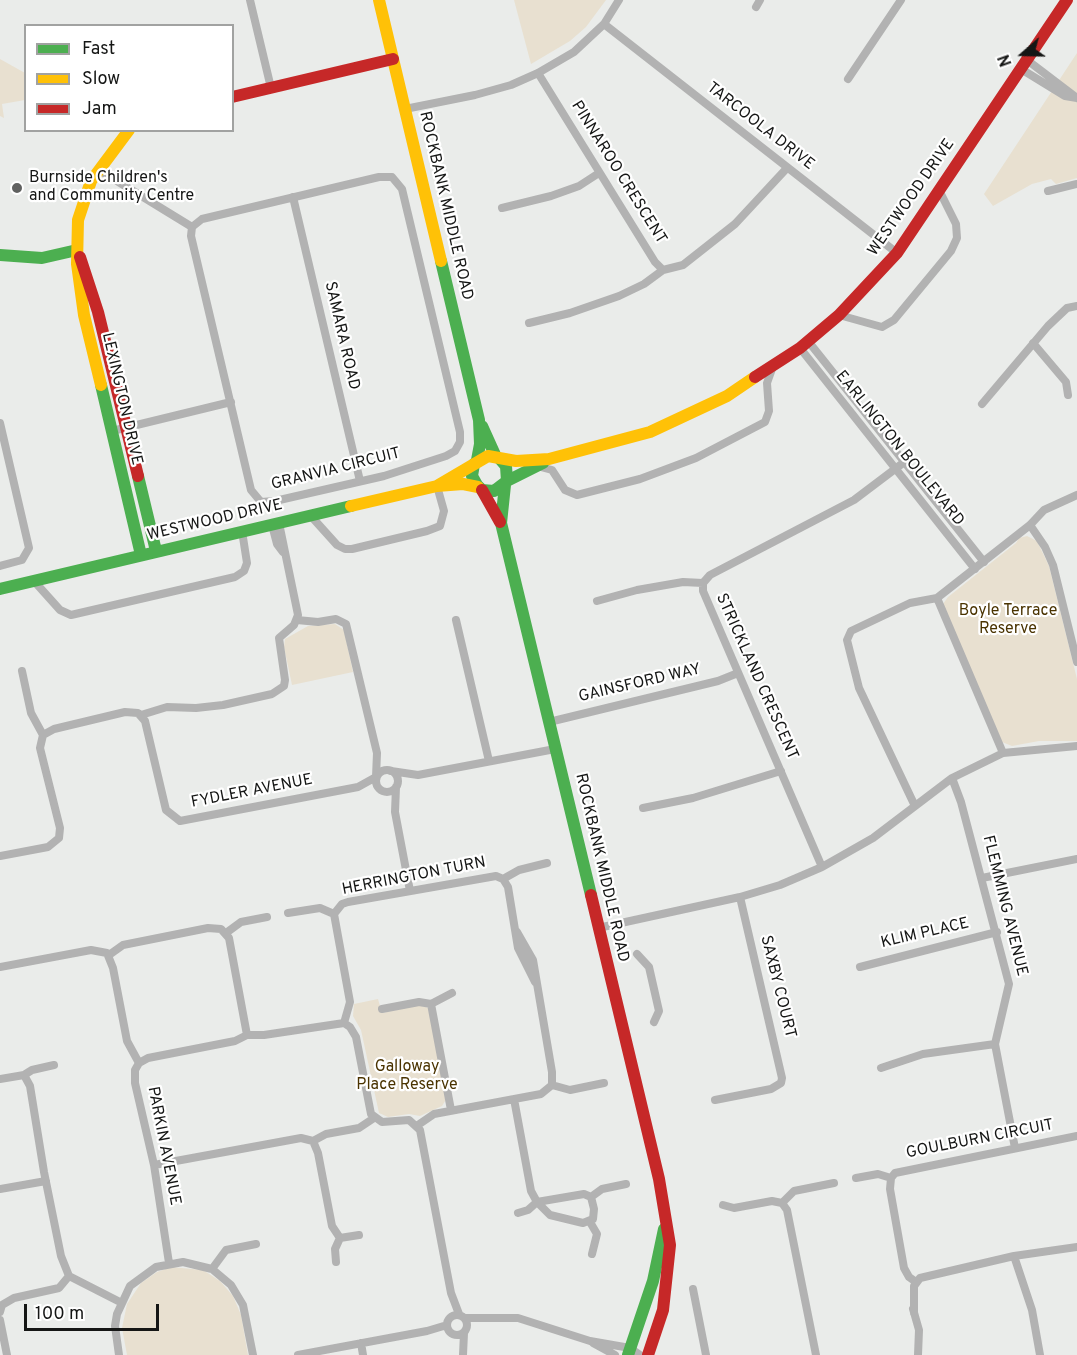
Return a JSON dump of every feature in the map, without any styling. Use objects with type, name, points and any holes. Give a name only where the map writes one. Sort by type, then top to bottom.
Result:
[{"type":"street","points":[[250,0],[271,88]]},
{"type":"street","name":"ROCKBANK MIDDLE ROAD","points":[[379,0],[478,420],[480,444],[476,462]]},
{"type":"street","points":[[405,109],[475,95],[538,73],[574,52],[604,24],[619,0]]},
{"type":"street","points":[[848,79],[901,0]]},
{"type":"street","name":"WESTWOOD DRIVE","points":[[498,458],[516,461],[549,459],[627,439],[670,424],[727,396],[772,369],[804,345],[838,315],[897,253],[1067,0]]},
{"type":"street","name":"TARCOOLA DRIVE","points":[[604,24],[897,253]]},
{"type":"street","points":[[234,97],[393,59]]},
{"type":"street","points":[[1024,64],[1077,98]]},
{"type":"street","name":"PINNAROO CRESCENT","points":[[538,73],[655,262],[663,270],[683,265],[735,224],[788,168]]},
{"type":"street","name":"LEXINGTON DRIVE","points":[[128,132],[87,189],[80,208],[77,274],[84,315],[141,555]]},
{"type":"street","points":[[99,170],[192,227]]},
{"type":"street","points":[[502,208],[551,196],[579,186],[599,173]]},
{"type":"street","name":"GRANVIA CIRCUIT","points":[[386,176],[399,182],[461,437],[456,450],[446,456],[360,481],[266,503],[257,500],[251,490],[191,236],[192,227],[202,219],[386,176]]},
{"type":"street","points":[[1048,191],[1077,184]]},
{"type":"street","points":[[838,315],[882,327],[894,320],[951,251],[957,238],[956,224],[939,190]]},
{"type":"street","name":"SAMARA ROAD","points":[[293,197],[360,481]]},
{"type":"street","points":[[0,255],[42,258],[77,250]]},
{"type":"street","name":"LEXINGTON DRIVE","points":[[77,250],[93,293],[156,552]]},
{"type":"street","points":[[529,323],[570,313],[619,296],[644,284],[663,270]]},
{"type":"street","points":[[982,404],[1033,343],[1067,308],[1077,306]]},
{"type":"street","points":[[1033,343],[1066,382],[1068,395]]},
{"type":"street","name":"EARLINGTON BOULEVARD","points":[[804,345],[984,562]]},
{"type":"street","name":"EARLINGTON BOULEVARD","points":[[804,345],[895,469],[975,569]]},
{"type":"street","points":[[537,466],[552,470],[565,490],[577,495],[640,479],[696,458],[765,422],[769,411],[767,383],[772,369]]},
{"type":"street","points":[[112,431],[231,402]]},
{"type":"street","name":"ROCKBANK MIDDLE ROAD","points":[[478,420],[498,458]]},
{"type":"street","points":[[0,423],[29,548],[22,560],[0,566]]},
{"type":"street","points":[[488,456],[498,458],[508,471],[506,483],[494,491],[480,488],[472,476],[476,462],[488,456]]},
{"type":"street","name":"WESTWOOD DRIVE","points":[[506,483],[549,459]]},
{"type":"street","name":"WESTWOOD DRIVE","points":[[437,486],[476,462]]},
{"type":"street","name":"STRICKLAND CRESCENT","points":[[822,867],[702,591],[703,583],[710,575],[854,500],[903,463]]},
{"type":"street","name":"ROCKBANK MIDDLE ROAD","points":[[501,523],[506,483]]},
{"type":"street","name":"WESTWOOD DRIVE","points":[[0,589],[437,486],[463,484],[480,488]]},
{"type":"street","points":[[310,516],[337,545],[345,549],[352,549],[440,526],[444,511],[437,486]]},
{"type":"street","name":"ROCKBANK MIDDLE ROAD","points":[[480,488],[501,523],[659,1179],[670,1245],[669,1273],[663,1310],[648,1355]]},
{"type":"street","points":[[914,804],[859,688],[846,640],[851,631],[865,622],[910,603],[937,598],[1030,525],[1044,510],[1077,495]]},
{"type":"street","points":[[276,524],[284,542],[283,552],[297,620]]},
{"type":"street","points":[[1030,525],[1045,547],[1053,565],[1073,624],[1077,662]]},
{"type":"street","points":[[34,581],[60,610],[71,615],[235,577],[244,571],[247,563],[242,531]]},
{"type":"street","points":[[597,601],[637,590],[682,582],[703,583]]},
{"type":"street","points":[[937,598],[1003,753]]},
{"type":"street","points":[[297,620],[316,622],[336,619],[346,624],[377,753],[377,787],[383,792],[395,812]]},
{"type":"street","points":[[43,735],[54,729],[125,712],[132,711],[141,715],[167,707],[196,708],[224,705],[280,691],[285,680],[279,638],[297,620]]},
{"type":"street","points":[[456,620],[489,761]]},
{"type":"street","points":[[0,856],[48,847],[54,845],[59,838],[60,828],[40,748],[43,735],[32,713],[22,671]]},
{"type":"street","name":"GAINSFORD WAY","points":[[549,722],[718,681],[738,673]]},
{"type":"street","name":"FYDLER AVENUE","points":[[141,715],[149,735],[166,810],[175,820],[187,820],[358,787],[376,777]]},
{"type":"street","points":[[598,928],[740,897],[780,885],[822,867],[873,838],[914,804],[952,778],[1003,753],[1077,746]]},
{"type":"street","points":[[383,792],[390,792],[418,775],[555,749]]},
{"type":"street","points":[[377,753],[397,776],[395,812],[410,891]]},
{"type":"street","points":[[376,777],[381,772],[391,770],[418,775]]},
{"type":"street","points":[[643,808],[693,798],[781,771]]},
{"type":"street","name":"FLEMMING AVENUE","points":[[952,778],[997,932],[1009,984],[995,1044],[1015,1148]]},
{"type":"street","name":"FYDLER AVENUE","points":[[358,787],[383,792]]},
{"type":"street","points":[[982,878],[1077,859]]},
{"type":"street","name":"HERRINGTON TURN","points":[[344,1023],[350,1002],[334,914],[342,904],[490,876],[503,879],[519,870],[547,863]]},
{"type":"street","name":"HERRINGTON TURN","points":[[503,879],[508,887],[516,929],[533,960],[552,1072],[552,1085]]},
{"type":"street","name":"SAXBY COURT","points":[[715,1100],[771,1089],[781,1083],[783,1073],[740,897]]},
{"type":"street","name":"HERRINGTON TURN","points":[[288,913],[320,908],[334,914]]},
{"type":"street","points":[[226,933],[242,922],[267,917]]},
{"type":"street","points":[[109,955],[123,945],[208,928],[215,927],[226,933],[247,1035]]},
{"type":"street","name":"KLIM PLACE","points":[[860,967],[997,932]]},
{"type":"street","points":[[0,967],[91,950],[100,950],[109,955],[127,1041],[139,1063],[148,1058],[236,1041],[247,1035],[264,1035],[344,1023],[350,1027],[356,1037],[369,1111],[374,1118],[387,1122],[409,1120],[418,1125],[462,1355]]},
{"type":"street","points":[[637,954],[647,962],[654,985],[659,1011],[654,1022]]},
{"type":"street","points":[[382,1009],[419,1002],[431,1004],[452,993]]},
{"type":"street","points":[[431,1004],[452,1110]]},
{"type":"street","points":[[881,1068],[923,1054],[995,1044]]},
{"type":"street","name":"PARKIN AVENUE","points":[[139,1063],[135,1070],[135,1083],[154,1166],[169,1263]]},
{"type":"street","points":[[0,1079],[24,1075],[32,1070],[54,1065]]},
{"type":"street","points":[[24,1075],[30,1086],[45,1181],[61,1256],[69,1276],[120,1302]]},
{"type":"street","points":[[418,1125],[434,1114],[542,1094],[552,1085],[570,1090],[604,1083]]},
{"type":"street","points":[[514,1099],[531,1191],[537,1202],[550,1215],[583,1223],[590,1222],[594,1216],[591,1197]]},
{"type":"street","points":[[154,1166],[302,1138],[313,1141],[326,1134],[358,1128],[374,1118]]},
{"type":"street","name":"GOULBURN CIRCUIT","points":[[856,1178],[878,1174],[891,1178],[904,1170],[1077,1136]]},
{"type":"street","points":[[313,1141],[318,1153],[332,1226],[340,1238]]},
{"type":"street","name":"GOULBURN CIRCUIT","points":[[891,1178],[890,1189],[902,1252],[914,1280]]},
{"type":"street","points":[[0,1189],[45,1181]]},
{"type":"street","points":[[782,1203],[794,1191],[834,1183]]},
{"type":"street","points":[[591,1197],[602,1189],[626,1184]]},
{"type":"street","points":[[518,1213],[528,1210],[537,1202],[584,1194],[591,1197]]},
{"type":"street","points":[[723,1205],[734,1208],[772,1201],[782,1203],[787,1210],[816,1355]]},
{"type":"street","points":[[590,1222],[597,1234],[592,1254]]},
{"type":"street","name":"ROCKBANK MIDDLE ROAD","points":[[633,1353],[653,1281],[666,1222]]},
{"type":"street","points":[[340,1238],[359,1236]]},
{"type":"street","points":[[336,1262],[335,1249],[340,1238]]},
{"type":"street","points":[[212,1269],[226,1250],[256,1244]]},
{"type":"street","points":[[918,1355],[920,1340],[914,1313],[914,1280],[948,1269],[1077,1247]]},
{"type":"street","points":[[1014,1256],[1032,1310],[1040,1355]]},
{"type":"street","points":[[119,1355],[115,1326],[120,1302],[137,1279],[156,1267],[169,1263],[193,1263],[212,1269],[238,1294],[246,1316],[254,1355]]},
{"type":"street","points":[[0,1312],[2,1305],[14,1298],[59,1288],[69,1276]]},
{"type":"street","points":[[693,1289],[693,1311],[706,1355]]},
{"type":"street","points":[[298,1355],[489,1319],[518,1318],[633,1353]]},
{"type":"street","points":[[0,1320],[7,1355]]},
{"type":"street","points":[[590,1341],[615,1355]]},
{"type":"street","points":[[361,1343],[363,1355]]},
{"type":"green space","points":[[514,0],[606,0],[586,27],[570,41],[531,64]]},
{"type":"green space","points":[[1077,53],[1077,178],[1056,184],[1051,179],[1032,184],[993,206],[984,194]]},
{"type":"green space","points":[[0,59],[24,72],[24,100],[2,104],[4,118],[0,116]]},
{"type":"green space","name":"Boyle Terrace Reserve","points":[[1027,536],[1037,541],[1049,566],[1077,679],[1077,741],[1039,741],[1012,746],[1002,742],[943,604],[948,597],[1016,543],[1019,538]]},
{"type":"green space","points":[[335,624],[344,630],[353,672],[292,685],[284,647],[285,639],[308,626]]},
{"type":"green space","name":"Galloway Place Reserve","points":[[378,999],[382,1013],[418,1005],[429,1008],[447,1098],[442,1106],[420,1116],[409,1114],[388,1117],[379,1113],[361,1030],[353,1016],[354,1004]]},
{"type":"green space","points":[[171,1267],[203,1270],[220,1281],[233,1296],[241,1315],[248,1355],[127,1355],[122,1328],[127,1304],[141,1283],[157,1272]]},
{"type":"traffic: fast","points":[[0,255],[42,258],[77,250]]},
{"type":"traffic: fast","points":[[441,261],[479,420],[480,444],[477,460]]},
{"type":"traffic: fast","points":[[101,385],[141,555]]},
{"type":"traffic: fast","points":[[482,426],[496,457]]},
{"type":"traffic: fast","points":[[474,464],[472,476],[477,485],[482,490],[494,491],[507,481],[506,466],[500,459]]},
{"type":"traffic: fast","points":[[507,481],[543,463]]},
{"type":"traffic: fast","points":[[138,476],[156,551]]},
{"type":"traffic: fast","points":[[505,485],[501,523],[591,895]]},
{"type":"traffic: fast","points":[[0,589],[351,506]]},
{"type":"traffic: fast","points":[[628,1355],[653,1281],[664,1229]]},
{"type":"traffic: slow","points":[[379,0],[441,261]]},
{"type":"traffic: slow","points":[[101,385],[84,315],[77,264],[78,220],[91,181],[128,132]]},
{"type":"traffic: slow","points":[[437,486],[488,456],[516,461],[549,459],[650,432],[727,396],[755,377]]},
{"type":"traffic: slow","points":[[351,506],[437,486],[463,484],[478,487]]},
{"type":"traffic: jam","points":[[755,377],[800,348],[839,315],[897,253],[1067,0]]},
{"type":"traffic: jam","points":[[234,97],[393,59]]},
{"type":"traffic: jam","points":[[80,257],[98,312],[138,476]]},
{"type":"traffic: jam","points":[[482,490],[500,522]]},
{"type":"traffic: jam","points":[[591,895],[659,1179],[670,1245],[663,1310],[648,1355]]},
{"type":"place","name":"Burnside Children's and Community Centre","points":[[17,188]]}]
